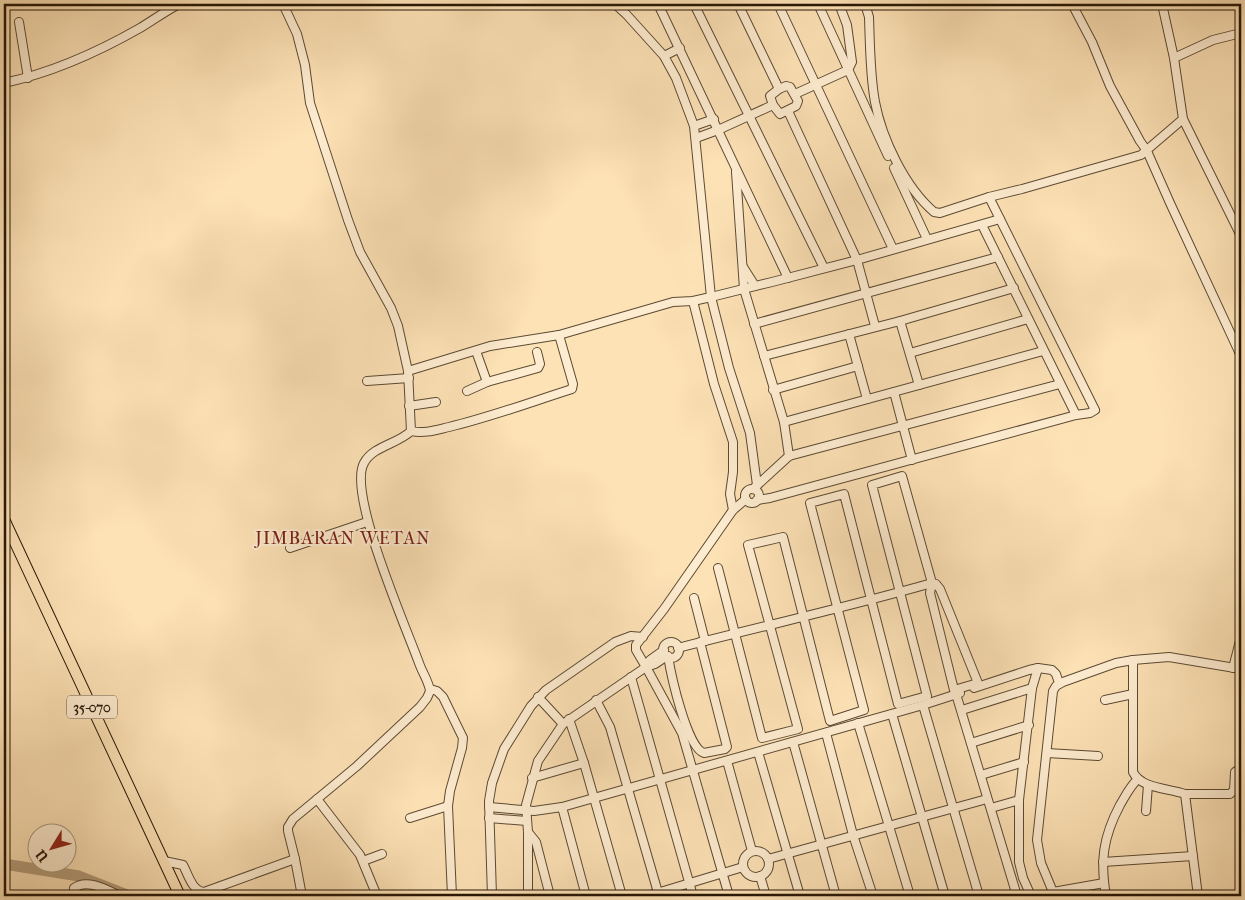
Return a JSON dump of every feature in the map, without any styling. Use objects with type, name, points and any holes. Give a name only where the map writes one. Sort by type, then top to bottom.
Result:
[{"type":"main road","name":"35-070","points":[[4,519],[180,896]]},
{"type":"street","points":[[4,83],[28,78],[112,42],[138,29],[179,4]]},
{"type":"street","points":[[283,4],[297,34],[304,65],[307,92],[332,173],[360,252],[394,317],[405,353],[409,375],[411,431]]},
{"type":"street","points":[[615,4],[664,56],[686,100],[694,126],[711,298],[729,368],[750,433],[755,487],[758,494],[757,500]]},
{"type":"street","points":[[622,4],[626,14]]},
{"type":"street","points":[[658,4],[788,278]]},
{"type":"street","points":[[694,4],[824,268]]},
{"type":"street","points":[[738,4],[779,89]]},
{"type":"street","points":[[778,4],[893,250]]},
{"type":"street","points":[[818,4],[927,239]]},
{"type":"street","points":[[795,94],[848,70],[852,62],[847,25],[838,4]]},
{"type":"street","points":[[865,4],[869,17],[876,108],[897,166],[931,209],[937,212],[1141,155],[1148,151],[1162,136],[1183,119]]},
{"type":"street","points":[[1072,4],[1092,42],[1110,86],[1140,141],[1148,151],[1241,356]]},
{"type":"street","points":[[1162,4],[1174,58],[1183,119],[1241,236]]},
{"type":"street","points":[[19,22],[28,78]]},
{"type":"street","points":[[1174,58],[1213,40],[1241,33]]},
{"type":"street","points":[[664,56],[680,48]]},
{"type":"street","points":[[788,86],[795,94],[798,103],[788,111],[779,114],[770,96],[779,89],[788,86]]},
{"type":"street","points":[[686,100],[702,94]]},
{"type":"street","points":[[696,138],[773,105]]},
{"type":"street","points":[[788,111],[857,260],[875,326]]},
{"type":"street","points":[[694,126],[714,119]]},
{"type":"street","points":[[736,168],[744,289],[784,422],[789,456]]},
{"type":"street","points":[[746,499],[751,502],[770,498],[1095,410],[989,197]]},
{"type":"street","points":[[367,381],[409,375],[490,346],[559,335],[679,301],[711,298],[857,260],[1000,219]]},
{"type":"street","points":[[982,225],[1076,415]]},
{"type":"street","points":[[754,324],[998,256]]},
{"type":"street","points":[[742,266],[755,286]]},
{"type":"street","points":[[764,356],[900,321],[1014,288]]},
{"type":"street","points":[[691,301],[714,384],[733,442],[733,472],[730,494],[733,510]]},
{"type":"street","points":[[910,353],[1028,319]]},
{"type":"street","points":[[900,321],[919,385]]},
{"type":"street","points":[[849,334],[867,399]]},
{"type":"street","points":[[302,896],[288,827],[293,819],[357,766],[420,707],[429,694],[430,689],[367,522],[360,476],[364,463],[371,454],[411,431],[424,433],[465,423],[572,389],[573,384],[559,335]]},
{"type":"street","points":[[476,351],[487,382]]},
{"type":"street","points":[[784,422],[1043,351]]},
{"type":"street","points":[[467,391],[487,382],[538,368],[540,364],[537,352]]},
{"type":"street","points":[[773,390],[858,366]]},
{"type":"street","points":[[730,896],[694,770],[679,726],[636,648],[636,644],[664,609],[733,510],[746,499],[746,492],[755,487],[789,456],[1060,384]]},
{"type":"street","points":[[894,392],[912,460]]},
{"type":"street","points":[[409,406],[436,402]]},
{"type":"street","points":[[678,648],[703,642],[734,634],[770,625],[802,616],[836,607],[871,599],[900,592],[932,583],[936,584],[940,589],[978,683],[954,690],[930,593],[932,583],[902,476],[872,485],[900,592],[927,696],[898,704],[871,599],[844,494],[810,503],[836,607],[864,710],[830,721],[802,616],[783,537],[748,545],[770,625],[798,729],[762,738],[734,634],[718,568]]},
{"type":"street","points":[[290,548],[367,522]]},
{"type":"street","points":[[678,648],[674,643],[669,642],[665,645],[686,726],[700,751],[704,754],[725,749],[727,747],[694,598]]},
{"type":"street","points":[[492,896],[489,807],[492,783],[500,757],[538,697],[615,642],[631,636],[643,637]]},
{"type":"street","points":[[1233,668],[1241,637]]},
{"type":"street","points":[[666,654],[676,656],[678,648]]},
{"type":"street","points":[[528,896],[526,800],[538,761],[566,721],[646,667],[655,664],[666,654]]},
{"type":"street","points":[[1104,883],[1049,895],[1040,863],[1037,840],[1054,688],[1059,683],[1133,660],[1169,657],[1241,669]]},
{"type":"street","points":[[1133,660],[1132,766],[1134,774],[1138,779],[1148,785],[1185,794],[1230,794],[1234,790],[1236,770],[1241,768]]},
{"type":"street","points":[[489,807],[540,811],[562,807],[858,724],[1038,668],[1052,670],[1056,674],[1059,683]]},
{"type":"street","points":[[1030,896],[1019,862],[1019,800],[1032,688],[1038,668]]},
{"type":"street","points":[[631,677],[693,896]]},
{"type":"street","points":[[962,710],[1032,688]]},
{"type":"street","points":[[430,689],[437,691],[443,698],[463,738],[448,806],[452,896]]},
{"type":"street","points":[[956,694],[1017,896]]},
{"type":"street","points":[[1105,700],[1133,694]]},
{"type":"street","points":[[538,697],[566,721],[584,763],[622,896]]},
{"type":"street","points":[[596,700],[610,727],[658,895]]},
{"type":"street","points":[[923,705],[979,896]]},
{"type":"street","points":[[892,714],[944,896]]},
{"type":"street","points":[[858,724],[910,896]]},
{"type":"street","points":[[971,743],[1029,725]]},
{"type":"street","points":[[826,733],[872,896]]},
{"type":"street","points":[[793,742],[836,896]]},
{"type":"street","points":[[758,752],[800,896]]},
{"type":"street","points":[[1047,753],[1098,756]]},
{"type":"street","points":[[727,761],[752,851]]},
{"type":"street","points":[[981,776],[1024,762]]},
{"type":"street","points":[[532,778],[584,763]]},
{"type":"street","points":[[1106,896],[1103,862],[1104,844],[1113,819],[1131,785],[1138,779]]},
{"type":"street","points":[[1146,811],[1148,785]]},
{"type":"street","points":[[1185,794],[1198,896]]},
{"type":"street","points":[[768,859],[987,799]]},
{"type":"street","points":[[317,800],[355,848],[363,861],[377,896]]},
{"type":"street","points":[[990,808],[1019,800]]},
{"type":"street","points":[[410,818],[448,806]]},
{"type":"street","points":[[562,807],[586,896]]},
{"type":"street","points":[[489,818],[527,821]]},
{"type":"street","points":[[528,832],[536,842],[550,896]]},
{"type":"street","points":[[752,851],[762,852],[768,859],[767,871],[760,876],[748,874],[743,867],[745,857],[752,851]]},
{"type":"street","points":[[363,861],[382,854]]},
{"type":"street","points":[[1103,862],[1193,856]]},
{"type":"street","points":[[164,861],[183,865],[194,888],[200,894],[295,859]]},
{"type":"street","points":[[647,896],[658,895],[743,867]]},
{"type":"street","points":[[760,876],[766,896]]},
{"type":"street","points":[[73,896],[74,888],[79,884],[86,884],[120,896]]},
{"type":"waterway","points":[[4,864],[79,876],[130,896]]},
{"type":"district","name":"JIMBARAN WETAN","points":[[343,538]]}]
